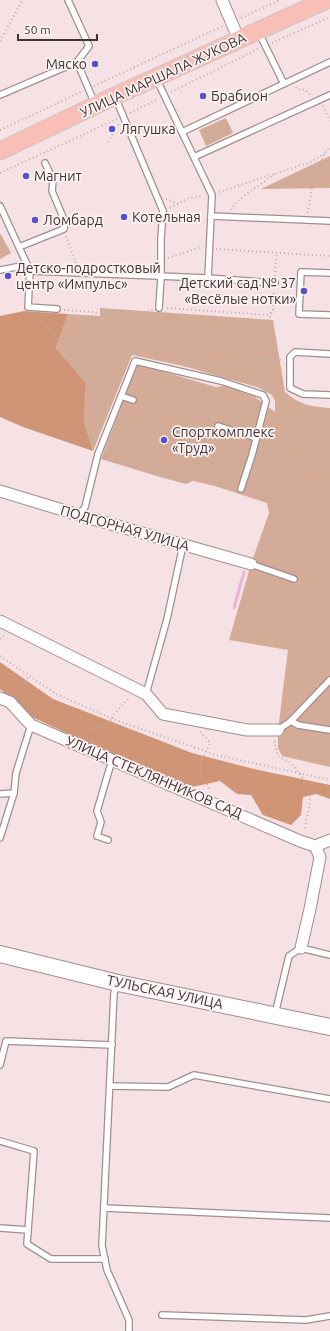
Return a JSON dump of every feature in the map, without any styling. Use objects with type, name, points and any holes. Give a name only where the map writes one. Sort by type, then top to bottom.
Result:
[{"type":"main road","name":"УЛИЦА МАРШАЛА ЖУКОВА","points":[[0,151],[115,96],[326,0]]},
{"type":"main road","name":"ТУЛЬСКАЯ УЛИЦА","points":[[0,954],[118,983],[330,1027]]},
{"type":"street","points":[[222,0],[239,40]]},
{"type":"street","name":"ПОДГОРНАЯ УЛИЦА","points":[[0,491],[253,565]]},
{"type":"street","points":[[0,621],[146,694],[163,714],[247,730],[275,730]]},
{"type":"street","name":"УЛИЦА СТЕКЛЯННИКОВ САД","points":[[5,700],[31,725],[300,841],[315,846]]},
{"type":"street","points":[[300,948],[310,909],[320,857],[315,846],[330,840]]},
{"type":"lane","points":[[0,95],[77,62],[89,46],[68,0]]},
{"type":"lane","points":[[258,31],[284,84]]},
{"type":"lane","points":[[77,62],[96,105]]},
{"type":"lane","points":[[182,132],[330,62]]},
{"type":"lane","points":[[156,78],[212,194],[208,278]]},
{"type":"lane","points":[[194,157],[330,95]]},
{"type":"lane","points":[[115,96],[163,211],[159,308]]},
{"type":"lane","points":[[20,247],[64,229],[65,222],[52,191],[53,180],[46,163]]},
{"type":"lane","points":[[1,209],[30,270],[28,307],[57,309]]},
{"type":"lane","points":[[211,216],[228,218],[330,221]]},
{"type":"lane","points":[[0,270],[27,265]]},
{"type":"lane","points":[[30,270],[208,278],[275,283]]},
{"type":"lane","points":[[330,273],[301,272],[299,314],[330,315]]},
{"type":"lane","points":[[330,354],[295,352],[290,357],[290,388],[303,394],[330,395]]},
{"type":"lane","points":[[79,515],[85,507],[98,454],[135,361],[221,381],[263,395],[266,401],[252,455],[241,489]]},
{"type":"lane","points":[[121,396],[133,400]]},
{"type":"lane","points":[[218,426],[256,438]]},
{"type":"lane","points":[[146,694],[167,619],[182,545]]},
{"type":"lane","points":[[253,565],[294,579]]},
{"type":"lane","points":[[275,730],[291,720],[330,680]]},
{"type":"lane","points":[[291,720],[298,725],[330,730]]},
{"type":"lane","points":[[0,838],[14,793],[16,773],[31,725]]},
{"type":"lane","points":[[108,840],[97,836],[101,822],[97,811],[112,759]]},
{"type":"lane","points":[[0,794],[14,793]]},
{"type":"lane","points":[[315,846],[330,833]]},
{"type":"lane","points":[[275,1016],[289,956],[300,948],[330,955]]},
{"type":"lane","points":[[118,983],[114,992],[102,1246],[107,1270],[129,1320],[129,1331]]},
{"type":"lane","points":[[0,1065],[6,1042],[112,1045]]},
{"type":"lane","points":[[110,1086],[168,1087],[194,1075],[330,1099]]},
{"type":"lane","points":[[0,1141],[34,1151],[27,1244],[51,1259],[105,1259]]},
{"type":"lane","points":[[104,1208],[330,1218]]},
{"type":"lane","points":[[0,1228],[28,1230]]},
{"type":"lane","points":[[162,1315],[306,1320],[330,1316]]},
{"type":"path","points":[[0,41],[22,0]]},
{"type":"path","points":[[0,130],[280,0]]},
{"type":"path","points":[[291,81],[297,89],[306,90],[311,96],[320,99],[330,121]]},
{"type":"path","points":[[108,142],[124,116]]},
{"type":"path","points":[[306,220],[314,174],[325,153],[330,147]]},
{"type":"path","points":[[163,211],[189,198],[212,194],[311,162],[325,153]]},
{"type":"path","points":[[228,218],[233,206],[278,172]]},
{"type":"path","points":[[64,229],[80,273]]},
{"type":"path","points":[[161,260],[209,247],[330,256]]},
{"type":"path","points":[[263,395],[274,359],[264,330],[273,310],[276,257],[278,253]]},
{"type":"path","points":[[28,307],[67,349],[90,380],[90,432],[98,454],[129,466],[186,482],[189,481],[221,381]]},
{"type":"path","points":[[57,309],[130,314],[163,307],[169,309],[268,315],[273,310]]},
{"type":"path","points":[[159,308],[177,321],[191,325],[202,335],[221,337],[246,347],[267,360]]},
{"type":"path","points":[[177,321],[190,360],[191,374]]},
{"type":"path","points":[[202,369],[229,363],[241,364],[274,359],[284,360],[290,357]]},
{"type":"path","points":[[191,366],[196,368]]},
{"type":"path","points":[[252,455],[263,454],[330,468]]},
{"type":"path","points":[[241,489],[269,498],[273,512],[253,565]]},
{"type":"path","points":[[0,656],[56,694],[113,719],[216,755],[330,780]]},
{"type":"path","points":[[5,700],[19,692],[29,676]]},
{"type":"path","points":[[61,737],[101,727],[113,719],[114,715],[134,694],[146,694]]},
{"type":"path","points":[[189,719],[210,742],[201,759],[200,768],[202,776],[208,786],[211,802]]},
{"type":"path","points":[[275,730],[278,756],[290,762],[304,780],[308,789],[310,798],[305,831],[300,841]]},
{"type":"shaded area","points":[[226,118],[233,133],[206,146],[199,130]]},
{"type":"shaded area","points":[[330,156],[330,188],[261,189]]},
{"type":"shaded area","points":[[0,233],[11,253],[0,259]]},
{"type":"shaded area","points":[[100,308],[273,320],[285,392],[300,402],[317,407],[330,408],[330,767],[282,756],[278,748],[278,730],[288,650],[229,640],[251,564],[269,513],[267,503],[215,486],[193,481],[186,484],[101,459],[137,364],[216,387],[224,386],[255,397],[275,412],[275,401],[272,395],[257,387],[183,366],[132,355],[93,451],[84,421],[86,383],[56,348],[68,314],[100,316]]},
{"type":"shaded area","points":[[24,311],[68,314],[56,348],[86,383],[84,421],[93,451],[23,427],[0,417],[0,316]]},
{"type":"shaded area","points":[[0,662],[53,699],[192,753],[254,769],[330,785],[330,799],[316,794],[303,797],[301,815],[291,825],[263,815],[251,795],[237,794],[220,781],[192,787],[32,717],[0,689]]},
{"type":"waterway","points":[[234,608],[244,572]]},
{"type":"place","name":"Мяско","points":[[95,64]]},
{"type":"place","name":"Брабион","points":[[203,96]]},
{"type":"place","name":"Лягушка","points":[[112,129]]},
{"type":"place","name":"Магнит","points":[[26,176]]},
{"type":"place","name":"Котельная","points":[[124,217]]},
{"type":"place","name":"Ломбард","points":[[35,220]]},
{"type":"place","name":"Детско-подростковый центр «Импульс»","points":[[8,276]]},
{"type":"place","name":"Детский сад № 37 «Весёлые нотки»","points":[[304,291]]},
{"type":"place","name":"Спорткомплекс «Труд»","points":[[164,440]]}]
